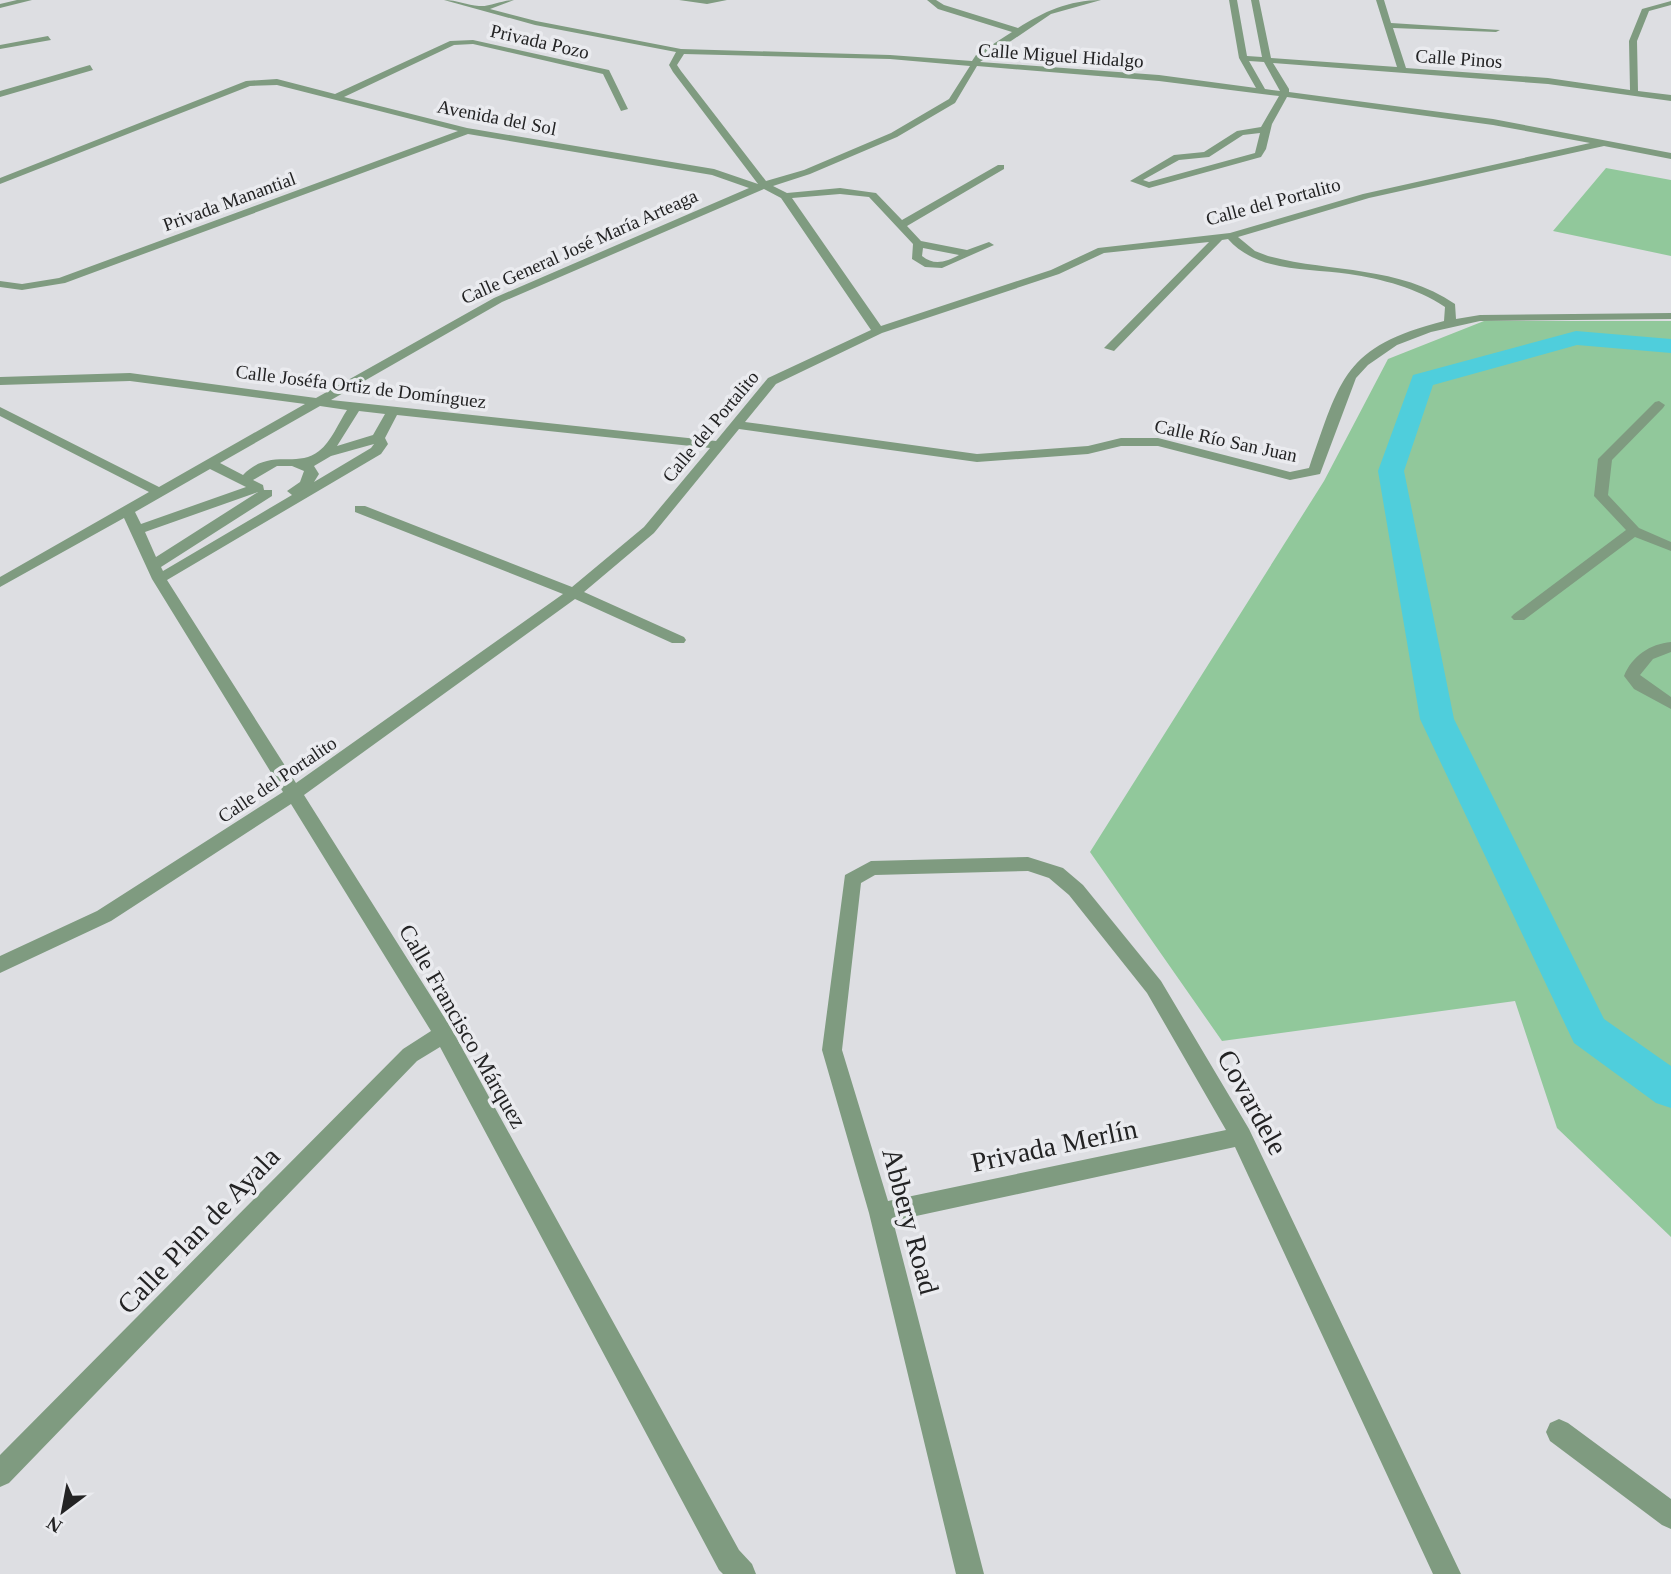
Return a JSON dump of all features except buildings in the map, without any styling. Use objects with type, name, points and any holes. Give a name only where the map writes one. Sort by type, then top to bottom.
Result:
[{"type":"street","points":[[0,6],[28,0]]},
{"type":"street","name":"Calle Miguel Hidalgo","points":[[448,0],[535,23],[681,51],[864,56],[1159,78],[1493,122],[1671,156]]},
{"type":"street","points":[[482,9],[510,0]]},
{"type":"street","points":[[683,0],[723,0]]},
{"type":"street","points":[[931,0],[951,10],[1018,31]]},
{"type":"street","name":"Calle General José María Arteaga","points":[[0,583],[498,300],[761,186],[807,173],[894,135],[952,101],[979,57],[1018,31],[1048,12],[1097,0]]},
{"type":"street","points":[[1233,0],[1238,39],[1244,58],[1262,91]]},
{"type":"street","points":[[1255,0],[1268,60],[1285,93],[1265,129],[1262,151],[1258,155],[1149,185],[1135,181],[1177,157],[1206,155],[1240,133],[1265,129]]},
{"type":"street","points":[[1380,0],[1402,69]]},
{"type":"street","points":[[1634,93],[1633,41],[1646,9],[1671,3]]},
{"type":"street","points":[[1389,25],[1496,30]]},
{"type":"street","points":[[0,47],[48,38]]},
{"type":"street","points":[[1238,39],[1264,40]]},
{"type":"street","name":"Privada Pozo","points":[[336,97],[453,43],[467,42],[606,72],[624,109]]},
{"type":"street","points":[[681,51],[673,65],[736,161],[761,186]]},
{"type":"street","name":"Calle Pinos","points":[[1244,58],[1548,81],[1671,98]]},
{"type":"street","points":[[0,94],[90,68]]},
{"type":"street","name":"Avenida del Sol","points":[[249,83],[252,77],[267,74],[282,77],[277,82]]},
{"type":"street","points":[[1257,81],[1280,82]]},
{"type":"street","name":"Avenida del Sol","points":[[249,83],[277,82],[467,131],[714,172],[785,196]]},
{"type":"street","points":[[0,181],[249,83]]},
{"type":"street","name":"Privada Manantial","points":[[0,284],[45,286],[61,281],[467,131]]},
{"type":"street","name":"Calle del Portalito","points":[[0,965],[104,916],[294,793],[573,593],[649,530],[772,381],[878,331],[1055,272],[1102,250],[1225,237],[1367,196],[1604,143]]},
{"type":"street","points":[[714,172],[736,161]]},
{"type":"street","points":[[901,225],[1001,167]]},
{"type":"street","points":[[878,331],[785,196],[849,190],[872,195],[918,244],[968,253]]},
{"type":"street","points":[[1110,348],[1225,237],[1256,256],[1303,266],[1338,269],[1420,288],[1439,296],[1451,306],[1450,323]]},
{"type":"street","points":[[918,244],[916,257],[928,264],[950,265],[968,253],[989,245]]},
{"type":"street","name":"Calle Río San Juan","points":[[736,425],[977,458],[1088,450],[1121,442],[1158,442],[1290,476],[1304,475],[1315,471],[1349,378],[1374,352],[1390,342],[1450,323],[1480,318],[1671,317]]},
{"type":"street","name":"Calle Joséfa Ortiz de Domínguez","points":[[0,380],[130,377],[355,407],[717,446]]},
{"type":"street","points":[[1659,405],[1605,459],[1601,496],[1634,531],[1671,547]]},
{"type":"street","points":[[327,453],[355,407]]},
{"type":"street","points":[[305,465],[327,453],[378,438],[394,410]]},
{"type":"street","points":[[0,411],[159,492]]},
{"type":"street","points":[[156,572],[289,503],[376,451],[381,444],[378,438]]},
{"type":"street","points":[[138,530],[261,490],[305,485],[312,474],[305,465],[287,461],[248,443]]},
{"type":"street","points":[[261,490],[257,470],[276,462],[287,461]]},
{"type":"street","points":[[211,464],[289,503]]},
{"type":"street","points":[[156,572],[261,490]]},
{"type":"street","points":[[360,509],[573,593],[678,640]]},
{"type":"street","name":"Calle Francisco Márquez","points":[[128,511],[156,572],[443,1034],[729,1560],[741,1574]]},
{"type":"street","points":[[1519,617],[1634,531]]},
{"type":"street","points":[[1671,647],[1657,649],[1633,669],[1632,676],[1640,685],[1671,704]]},
{"type":"street","name":"Covardele","points":[[852,880],[871,868],[1028,864],[1056,873],[1076,890],[1154,986],[1241,1136],[1447,1574]]},
{"type":"street","name":"Abbery Road","points":[[852,880],[832,1050],[880,1213],[970,1574]]},
{"type":"street","name":"Calle Plan de Ayala","points":[[0,1474],[410,1055],[443,1034]]},
{"type":"street","name":"Privada Merlín","points":[[880,1213],[1241,1136]]},
{"type":"street","points":[[1559,1432],[1671,1516]]},
{"type":"green space","points":[[1606,168],[1671,180],[1671,256],[1553,231]]},
{"type":"green space","points":[[1484,321],[1671,321],[1671,1237],[1557,1128],[1515,1001],[1222,1041],[1090,852],[1324,481],[1388,359]]},
{"type":"waterway","points":[[1671,346],[1576,338],[1422,380],[1391,471],[1437,719],[1589,1031],[1671,1090]]}]
